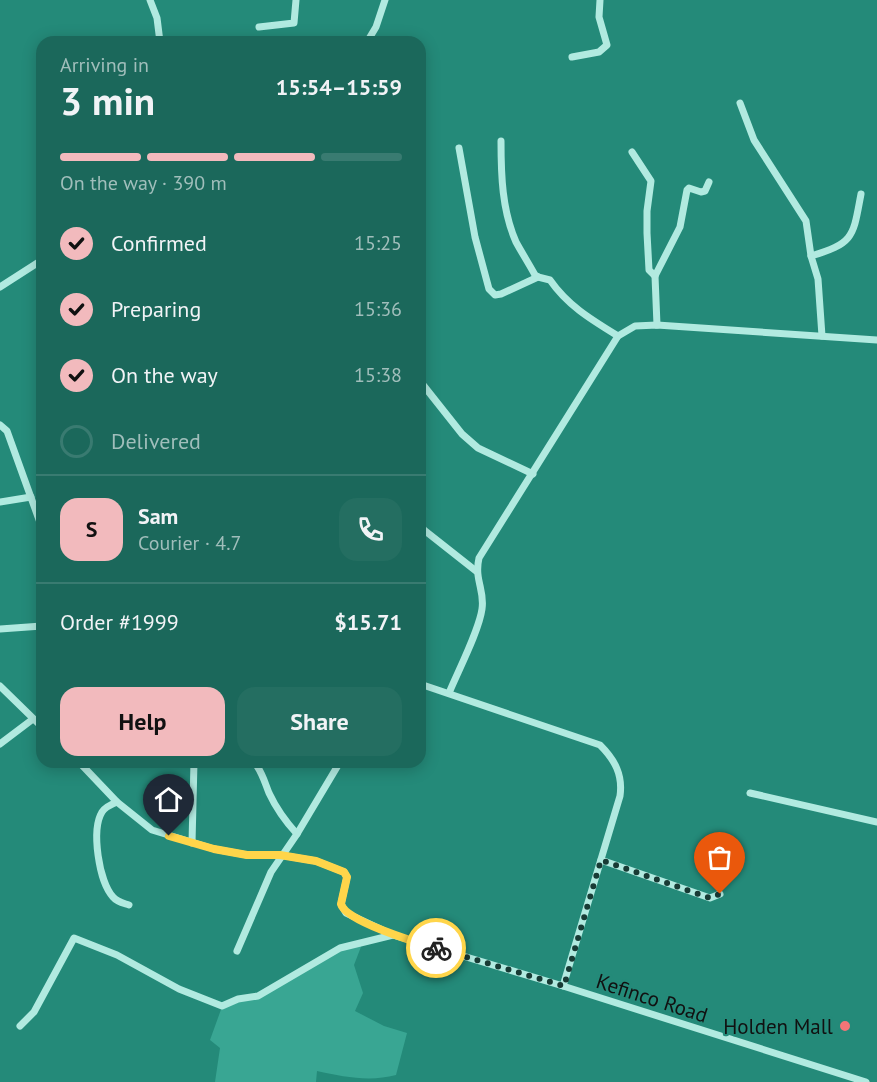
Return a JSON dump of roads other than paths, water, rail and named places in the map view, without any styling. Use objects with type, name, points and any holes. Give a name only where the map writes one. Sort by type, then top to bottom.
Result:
[{"type":"street","points":[[150,0],[157,18],[159,36]]},
{"type":"street","points":[[259,27],[294,23],[296,0]]},
{"type":"street","points":[[371,36],[386,0]]},
{"type":"street","points":[[572,57],[599,52],[607,45],[599,17],[600,0]]},
{"type":"street","points":[[740,103],[754,140],[806,221],[811,256],[818,279],[822,336]]},
{"type":"street","points":[[501,141],[503,197],[509,223],[517,243],[538,277]]},
{"type":"street","points":[[459,148],[475,237],[492,293],[501,294],[538,277],[550,280],[560,295],[576,309],[618,336]]},
{"type":"street","points":[[632,152],[651,181],[647,233],[649,270],[655,276]]},
{"type":"street","points":[[657,324],[655,276],[680,226],[687,190],[689,188],[705,191],[709,182]]},
{"type":"street","points":[[811,256],[835,249],[848,239],[855,227],[861,194]]},
{"type":"street","points":[[0,287],[36,265]]},
{"type":"street","points":[[449,693],[481,618],[483,602],[476,571],[479,558],[618,336],[635,326],[657,324],[877,340]]},
{"type":"street","points":[[426,389],[462,434],[478,448],[532,474]]},
{"type":"street","points":[[0,425],[7,431],[36,511]]},
{"type":"street","points":[[0,502],[31,497]]},
{"type":"street","points":[[426,532],[476,571]]},
{"type":"street","points":[[0,629],[36,626]]},
{"type":"street","points":[[0,686],[36,722]]},
{"type":"street","points":[[426,686],[600,745],[615,763],[621,784],[564,986]]},
{"type":"street","points":[[0,744],[33,719]]},
{"type":"street","name":"Kefinco Road","points":[[85,768],[117,802],[152,830],[192,843],[247,855],[280,855],[316,861],[344,872],[347,877],[342,909],[393,935],[564,986],[866,1082]]},
{"type":"street","points":[[192,843],[194,768]]},
{"type":"street","points":[[258,768],[267,781],[268,791],[286,823],[297,834]]},
{"type":"street","points":[[237,951],[262,890],[280,855],[297,834],[336,768]]},
{"type":"street","points":[[750,793],[877,822]]},
{"type":"street","points":[[117,802],[106,807],[102,812],[98,829],[98,855],[105,888],[115,900],[129,905]]},
{"type":"street","points":[[601,860],[710,898],[720,894]]},
{"type":"street","points":[[20,1026],[34,1012],[74,938],[117,955],[179,989],[222,1006],[238,999],[258,996],[340,948],[393,935]]},
{"type":"place","name":"Holden Mall","points":[[845,1026]]}]
